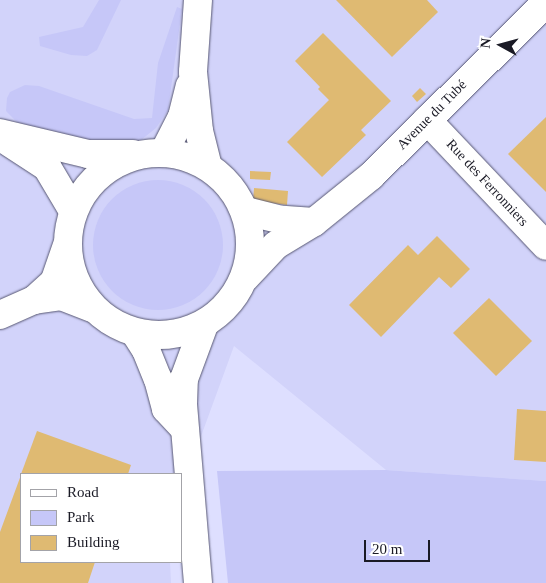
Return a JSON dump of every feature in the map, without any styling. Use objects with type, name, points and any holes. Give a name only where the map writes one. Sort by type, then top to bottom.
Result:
[{"type":"street","points":[[34,300],[54,282],[67,245],[74,211],[89,184],[113,164],[153,153],[182,117],[193,72],[198,0]]},
{"type":"street","name":"Avenue du Tubé","points":[[245,278],[276,245],[314,222],[371,176],[546,3]]},
{"type":"street","points":[[193,72],[199,131],[208,166]]},
{"type":"street","name":"Rue des Ferronniers","points":[[427,120],[546,246]]},
{"type":"street","points":[[0,133],[88,154],[153,153],[187,156],[208,166],[229,186],[245,211],[250,240],[250,256],[245,278],[228,305],[204,325],[174,335],[158,336],[135,333],[112,324],[92,308],[79,289],[73,275],[67,245]]},
{"type":"street","points":[[0,137],[47,167],[74,211]]},
{"type":"street","points":[[245,211],[282,220],[314,222]]},
{"type":"street","points":[[0,315],[34,300],[61,296],[92,308]]},
{"type":"street","points":[[198,583],[183,404],[184,379],[204,325]]},
{"type":"street","points":[[135,333],[146,350],[158,379],[166,409],[185,430]]},
{"type":"shaded area","points":[[0,0],[546,0],[546,481],[386,470],[234,346],[182,488],[182,473],[20,473],[20,563],[170,563],[171,583],[0,583]]},
{"type":"green space","points":[[99,0],[121,0],[97,50],[87,56],[71,55],[40,46],[39,37],[83,27]]},
{"type":"green space","points":[[177,7],[182,9],[168,110],[156,128],[141,140],[125,145],[75,142],[18,123],[6,111],[7,98],[10,92],[25,85],[39,86],[134,119],[152,118],[158,63]]},
{"type":"green space","points":[[158,180],[171,181],[183,185],[204,199],[218,220],[222,232],[222,258],[218,270],[204,291],[183,305],[171,309],[158,310],[145,309],[133,305],[112,291],[98,270],[94,258],[93,245],[94,232],[98,220],[112,199],[133,185],[145,181]]},
{"type":"green space","points":[[386,470],[546,481],[546,583],[228,583],[217,471]]},
{"type":"building","points":[[336,0],[427,0],[438,12],[392,57]]},
{"type":"building","points":[[323,33],[391,101],[361,130],[366,135],[322,177],[287,142],[329,100],[318,89],[320,87],[295,61]]},
{"type":"building","points":[[420,88],[426,94],[417,102],[412,96]]},
{"type":"building","points":[[546,117],[546,192],[508,154]]},
{"type":"building","points":[[250,171],[271,172],[270,180],[250,179]]},
{"type":"building","points":[[254,188],[288,191],[287,205],[253,201]]},
{"type":"building","points":[[437,236],[470,269],[451,288],[439,277],[381,337],[349,305],[408,245],[418,255]]},
{"type":"building","points":[[489,298],[532,341],[496,376],[453,333]]},
{"type":"building","points":[[517,409],[546,411],[546,462],[514,460]]},
{"type":"building","points":[[37,431],[131,465],[128,473],[21,473]]},
{"type":"building","points":[[20,478],[20,563],[95,563],[88,583],[0,583],[0,532]]}]
